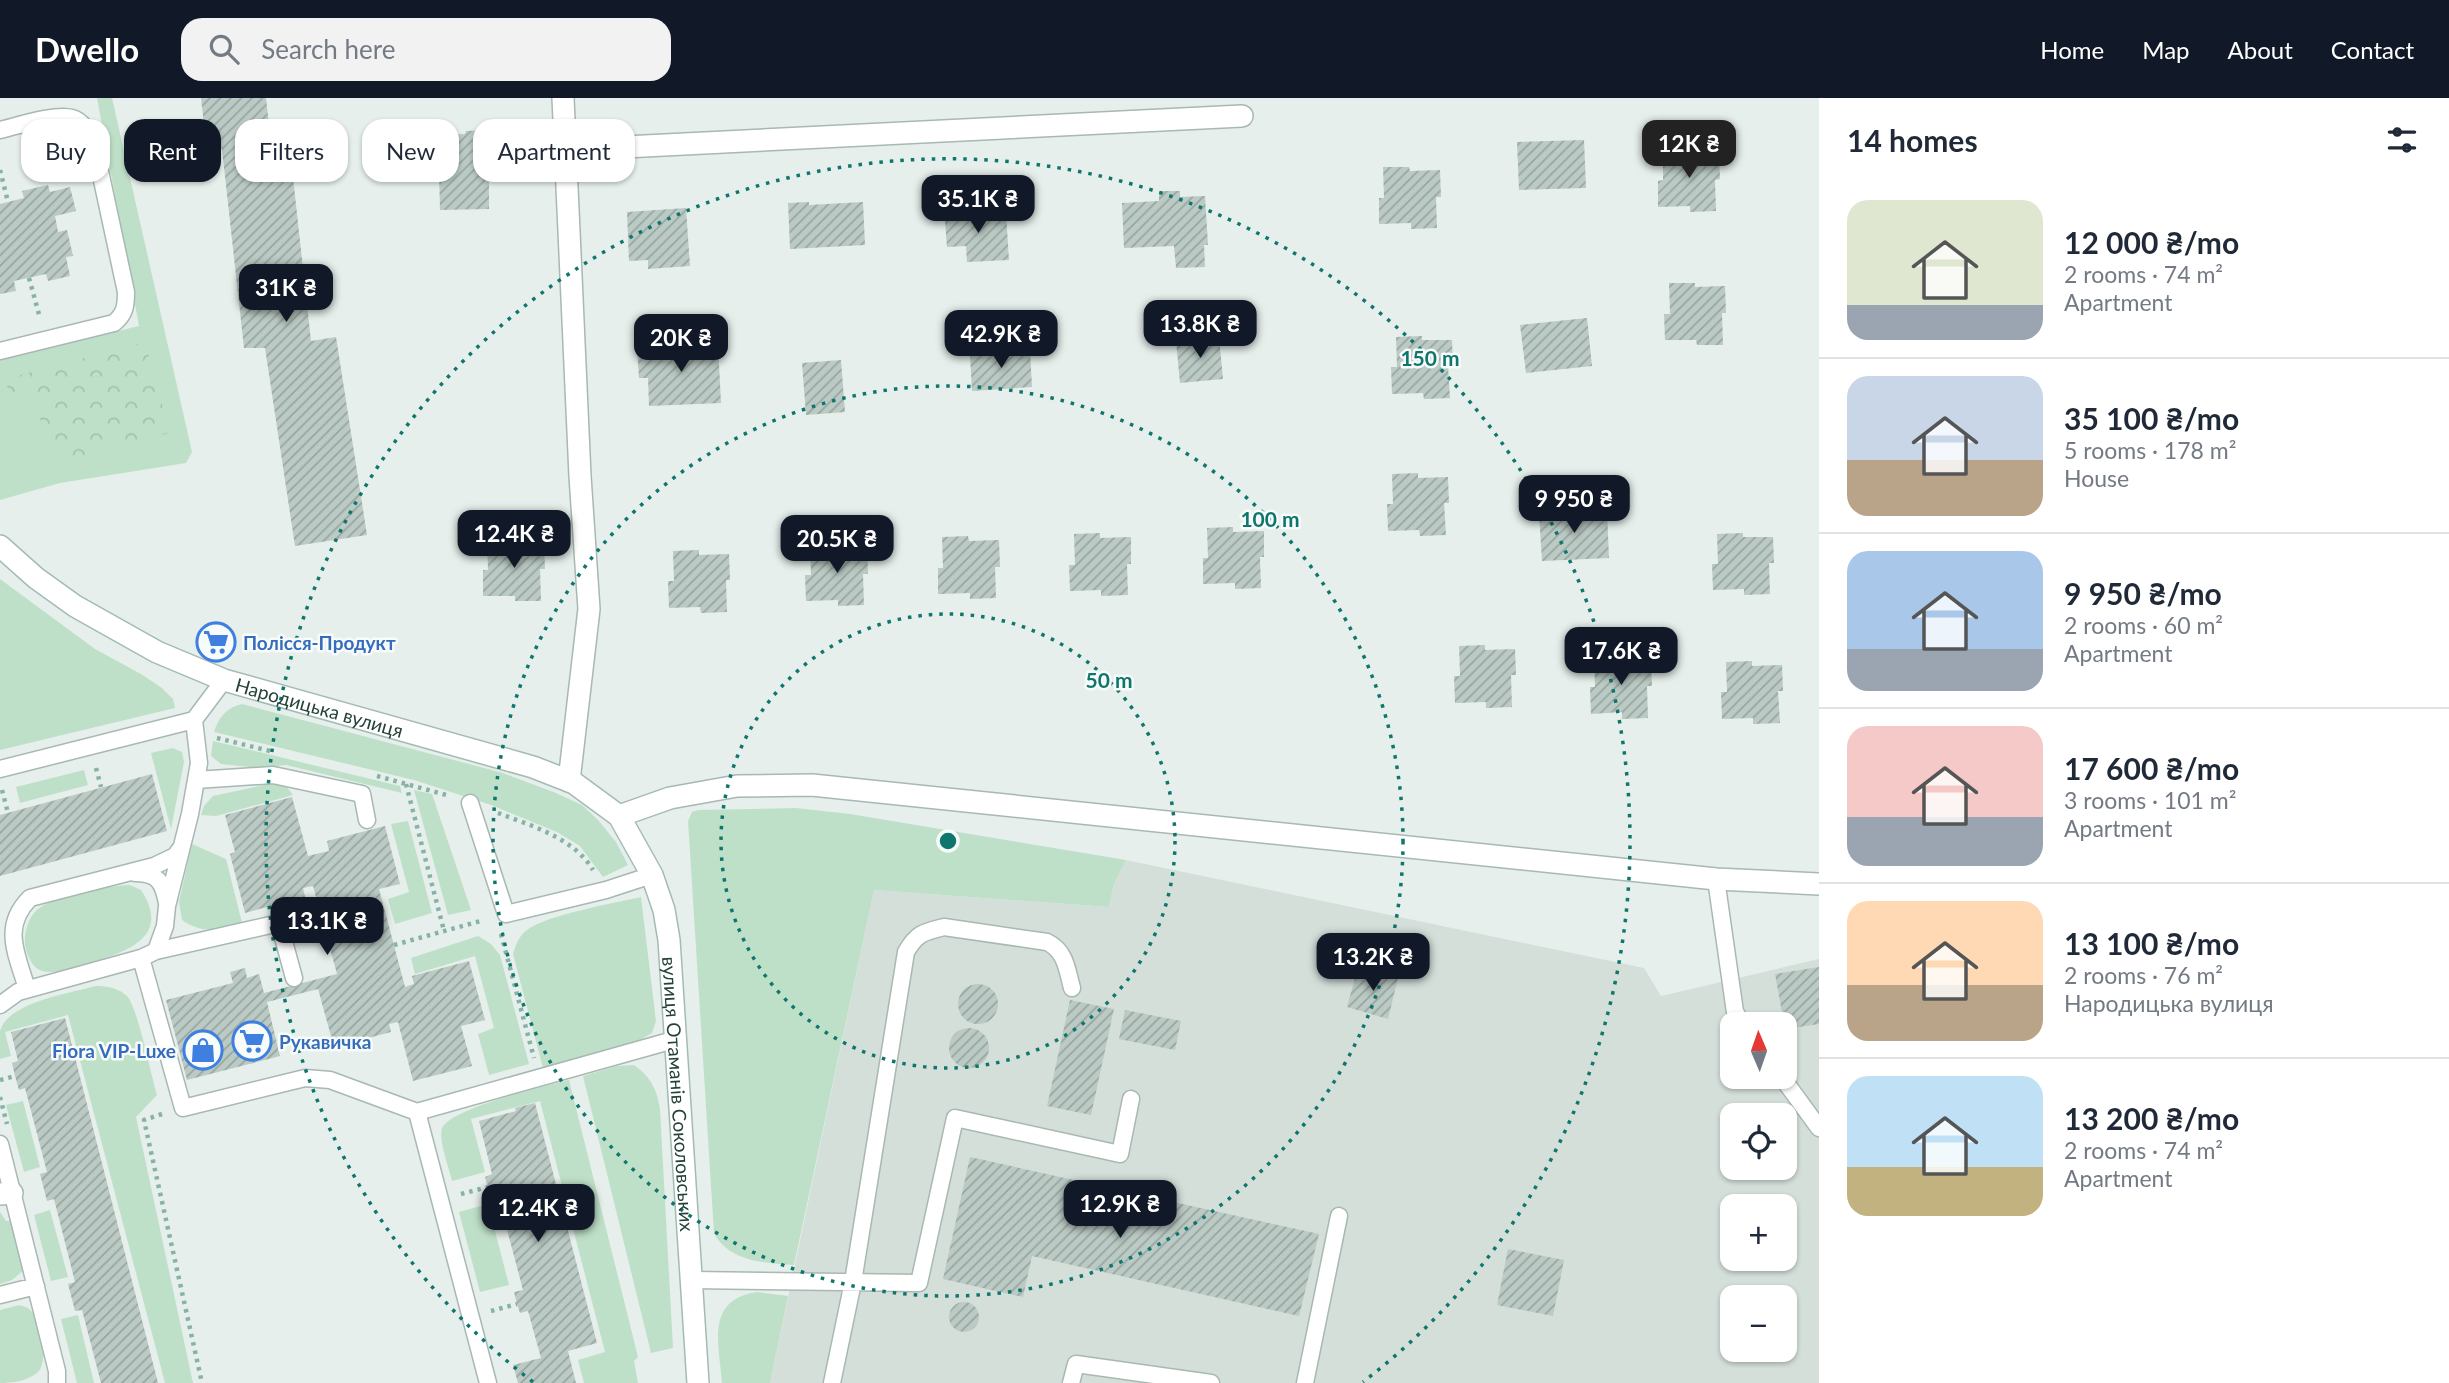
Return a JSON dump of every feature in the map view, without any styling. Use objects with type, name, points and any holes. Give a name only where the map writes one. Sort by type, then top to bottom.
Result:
[{"type":"street","points":[[564,98],[564,119]]},
{"type":"street","points":[[635,146],[1242,116]]},
{"type":"street","points":[[566,182],[589,609],[569,781]]},
{"type":"street","name":"Народицька вулиця","points":[[0,546],[36,578],[75,606],[158,652],[224,680],[533,767],[569,781],[619,816]]},
{"type":"street","points":[[619,816],[670,798],[737,786],[812,785],[1716,879],[1819,884]]},
{"type":"street","name":"вулиця Отаманів Соколовських","points":[[619,816],[652,875],[664,910],[669,940],[698,1383]]},
{"type":"lane","points":[[0,130],[62,117],[73,118],[87,131],[94,143],[126,292],[122,317],[114,323],[0,351]]},
{"type":"lane","points":[[0,769],[194,720],[224,680]]},
{"type":"lane","points":[[156,951],[165,926],[167,906],[196,780],[199,746],[194,720]]},
{"type":"lane","points":[[196,780],[273,775],[362,794],[367,820]]},
{"type":"lane","points":[[470,803],[501,915],[606,890],[652,875]]},
{"type":"lane","points":[[27,989],[13,943],[13,926],[19,909],[30,898],[166,861],[175,856],[181,848]]},
{"type":"lane","points":[[127,873],[147,873],[157,878],[164,887],[167,906]]},
{"type":"lane","points":[[1716,879],[1735,1012]]},
{"type":"lane","points":[[0,1005],[18,992],[141,958],[156,951],[279,923],[294,978]]},
{"type":"lane","points":[[832,1383],[853,1282],[906,952],[915,937],[944,927],[1047,942],[1058,947],[1064,958],[1072,988]]},
{"type":"lane","points":[[141,958],[183,1108],[305,1078],[330,1080],[417,1112],[677,1039]]},
{"type":"lane","points":[[1791,1089],[1819,1128]]},
{"type":"lane","points":[[692,1280],[919,1283],[955,1118],[1120,1154],[1131,1099]]},
{"type":"lane","points":[[417,1112],[488,1383]]},
{"type":"lane","points":[[0,1144],[6,1194],[36,1286],[57,1371],[57,1383]]},
{"type":"lane","points":[[1304,1383],[1339,1216]]},
{"type":"lane","points":[[0,1295],[36,1286]]},
{"type":"lane","points":[[1071,1383],[1076,1364],[1211,1383]]},
{"type":"path","points":[[0,170],[8,202]]},
{"type":"path","points":[[29,278],[46,340]]},
{"type":"path","points":[[213,737],[277,752]]},
{"type":"path","points":[[101,787],[95,765],[106,762]]},
{"type":"path","points":[[367,774],[470,803],[527,824],[577,850],[606,890]]},
{"type":"path","points":[[405,783],[444,931]]},
{"type":"path","points":[[8,813],[1,788],[13,785]]},
{"type":"path","points":[[394,945],[501,915],[540,1078]]},
{"type":"path","points":[[0,1080],[15,1076]]},
{"type":"path","points":[[183,1108],[144,1120],[202,1383]]},
{"type":"shaded area","points":[[1126,860],[1644,968],[1661,996],[1819,959],[1819,1383],[770,1383],[874,890],[1109,907],[1114,884]]},
{"type":"green space","points":[[97,98],[112,98],[124,151],[124,182],[131,182],[192,452],[186,463],[60,483],[0,500],[0,359],[139,326],[110,169],[110,119],[101,119]]},
{"type":"green space","points":[[145,342],[170,433],[74,458],[48,447],[34,397],[12,403],[5,379]]},
{"type":"green space","points":[[0,579],[95,649],[162,688],[173,699],[175,708],[0,750]]},
{"type":"green space","points":[[242,704],[503,773],[556,793],[582,805],[598,820],[616,842],[628,865],[603,877],[580,846],[557,832],[491,805],[414,780],[214,732],[224,714]]},
{"type":"green space","points":[[213,741],[400,786],[402,793],[286,765],[259,768],[221,764],[211,756]]},
{"type":"green space","points":[[173,748],[182,752],[184,762],[171,829],[151,753]]},
{"type":"green space","points":[[84,770],[88,785],[20,803],[16,787]]},
{"type":"green space","points":[[274,783],[286,786],[293,795],[216,816],[201,815],[204,806],[213,796]]},
{"type":"green space","points":[[414,790],[432,794],[471,910],[448,915]]},
{"type":"green space","points":[[796,808],[850,814],[1126,860],[1114,884],[1109,907],[874,890],[794,1265],[760,1262],[738,1255],[721,1243],[714,1233],[688,821],[692,812],[698,810]]},
{"type":"green space","points":[[408,821],[432,913],[395,924],[388,899],[409,892],[391,824]]},
{"type":"green space","points":[[192,844],[226,859],[242,923],[211,930],[182,920],[179,902]]},
{"type":"green space","points":[[130,885],[141,890],[149,906],[151,920],[148,931],[141,940],[118,954],[60,971],[42,971],[32,964],[25,945],[26,933],[31,917],[41,907],[78,893]]},
{"type":"green space","points":[[641,897],[656,1021],[652,1033],[638,1041],[543,1068],[513,954],[518,940],[527,930],[549,919]]},
{"type":"green space","points":[[478,936],[491,944],[500,955],[529,1064],[489,1075],[478,1034],[494,1028],[475,956],[415,974],[411,958]]},
{"type":"green space","points":[[96,986],[120,991],[131,1003],[157,1095],[136,1117],[193,1383],[165,1383],[68,1015],[5,1032],[11,1056],[0,1059],[0,1031],[5,1021],[15,1013],[42,1000]]},
{"type":"green space","points":[[634,1065],[652,1084],[660,1109],[673,1348],[651,1353],[583,1076],[617,1066]]},
{"type":"green space","points":[[569,1080],[638,1357],[634,1361],[638,1383],[584,1383],[578,1360],[605,1352],[540,1101],[471,1119],[485,1172],[452,1181],[443,1146],[442,1128],[449,1120],[462,1113],[500,1099]]},
{"type":"green space","points":[[23,1101],[40,1167],[24,1172],[6,1105]]},
{"type":"green space","points":[[488,1204],[509,1285],[480,1292],[459,1212]]},
{"type":"green space","points":[[50,1210],[68,1277],[51,1281],[34,1215]]},
{"type":"green space","points":[[0,1212],[6,1221],[12,1221],[24,1270],[12,1280],[0,1284]]},
{"type":"green space","points":[[757,1292],[788,1296],[770,1383],[722,1383],[718,1339],[722,1314],[729,1304],[740,1297]]},
{"type":"green space","points":[[19,1305],[29,1309],[37,1321],[43,1359],[38,1372],[30,1378],[0,1383],[0,1310]]},
{"type":"green space","points":[[78,1315],[94,1383],[77,1383],[61,1319]]},
{"type":"building","points":[[201,98],[266,98],[268,119],[235,119],[235,182],[294,182],[311,341],[336,337],[367,535],[295,546],[265,348],[244,348],[221,149],[221,119],[203,119]]},
{"type":"building","points":[[466,131],[473,131],[473,182],[489,182],[489,209],[440,210],[439,182],[459,182],[459,134],[465,134]]},
{"type":"building","points":[[1584,140],[1586,188],[1519,190],[1517,142]]},
{"type":"building","points":[[1663,150],[1689,150],[1689,154],[1719,153],[1720,179],[1715,180],[1716,211],[1690,212],[1690,206],[1658,207],[1658,181],[1663,180]]},
{"type":"building","points":[[1383,167],[1409,167],[1410,171],[1440,170],[1441,197],[1436,197],[1437,228],[1411,229],[1411,223],[1379,224],[1379,198],[1384,198]]},
{"type":"building","points":[[48,185],[50,192],[70,187],[76,211],[55,216],[58,232],[67,230],[73,256],[66,257],[70,276],[48,281],[46,274],[14,281],[16,291],[0,294],[0,204],[24,198],[22,191]]},
{"type":"building","points":[[1159,191],[1180,191],[1180,197],[1205,196],[1208,245],[1204,245],[1205,267],[1176,268],[1174,246],[1124,248],[1122,203],[1159,201]]},
{"type":"building","points":[[809,202],[809,205],[863,202],[865,245],[790,249],[788,203]]},
{"type":"building","points":[[686,208],[690,266],[648,269],[648,260],[629,261],[627,212]]},
{"type":"building","points":[[944,208],[966,208],[966,215],[1006,213],[1009,260],[967,262],[966,246],[947,247]]},
{"type":"building","points":[[1669,283],[1695,283],[1695,287],[1725,286],[1723,345],[1697,345],[1696,340],[1665,340],[1664,314],[1670,314]]},
{"type":"building","points":[[1587,318],[1592,366],[1526,373],[1520,325]]},
{"type":"building","points":[[1422,336],[1422,340],[1452,340],[1453,366],[1448,366],[1450,398],[1424,399],[1423,393],[1392,394],[1391,367],[1397,367],[1396,337]]},
{"type":"building","points":[[1219,337],[1223,379],[1180,383],[1176,341]]},
{"type":"building","points":[[718,344],[721,403],[649,406],[648,378],[639,378],[637,348]]},
{"type":"building","points":[[1030,350],[1032,387],[972,391],[970,354]]},
{"type":"building","points":[[841,360],[845,412],[806,415],[802,363]]},
{"type":"building","points":[[1418,473],[1418,478],[1448,477],[1449,503],[1444,503],[1446,535],[1420,536],[1419,530],[1388,531],[1387,504],[1393,504],[1392,474]]},
{"type":"building","points":[[1607,510],[1609,558],[1542,561],[1539,513]]},
{"type":"building","points":[[1233,527],[1233,532],[1264,531],[1264,557],[1260,557],[1261,588],[1235,589],[1235,583],[1203,584],[1203,558],[1208,558],[1207,528]]},
{"type":"building","points":[[1100,533],[1100,538],[1131,537],[1131,564],[1127,564],[1128,595],[1101,596],[1101,590],[1070,591],[1069,565],[1075,565],[1074,534]]},
{"type":"building","points":[[1743,533],[1743,537],[1773,537],[1774,563],[1769,563],[1770,594],[1744,595],[1744,589],[1713,590],[1712,564],[1718,564],[1717,534]]},
{"type":"building","points":[[968,536],[969,541],[999,540],[1000,567],[995,567],[996,598],[970,599],[970,593],[938,594],[938,568],[943,568],[942,537]]},
{"type":"building","points":[[513,539],[513,544],[544,543],[545,569],[540,569],[541,601],[515,601],[515,596],[483,596],[483,570],[488,570],[487,540]]},
{"type":"building","points":[[810,544],[836,544],[837,548],[867,548],[868,574],[863,574],[864,605],[838,606],[838,600],[806,601],[805,575],[811,575]]},
{"type":"building","points":[[699,550],[699,555],[729,554],[730,580],[726,580],[727,612],[701,613],[700,607],[669,608],[668,581],[674,581],[673,551]]},
{"type":"building","points":[[1485,645],[1485,650],[1515,649],[1516,675],[1511,675],[1512,707],[1486,708],[1486,702],[1455,703],[1454,676],[1460,676],[1459,646]]},
{"type":"building","points":[[1621,656],[1621,660],[1651,660],[1652,686],[1647,686],[1648,718],[1622,719],[1622,712],[1591,714],[1590,687],[1595,687],[1594,657]]},
{"type":"building","points":[[1752,661],[1752,666],[1782,665],[1783,691],[1778,691],[1780,723],[1753,724],[1753,718],[1722,719],[1721,692],[1727,692],[1726,662]]},
{"type":"building","points":[[152,774],[167,831],[0,876],[0,815]]},
{"type":"building","points":[[292,797],[308,856],[329,851],[327,841],[385,826],[400,884],[379,889],[405,987],[414,984],[412,976],[469,961],[485,1020],[461,1026],[472,1066],[413,1081],[398,1022],[389,1024],[391,1032],[334,1047],[318,989],[267,1002],[280,1056],[187,1080],[166,1000],[233,983],[230,972],[245,968],[247,978],[259,974],[264,993],[337,974],[313,886],[303,888],[305,897],[245,913],[230,854],[235,852],[225,815]]},
{"type":"building","points":[[1358,967],[1398,978],[1388,1019],[1347,1007]]},
{"type":"building","points":[[1819,967],[1819,1024],[1797,1027],[1797,1012],[1782,1012],[1775,974]]},
{"type":"building","points":[[978,984],[992,990],[998,1004],[992,1018],[978,1024],[964,1018],[958,1004],[964,990]]},
{"type":"building","points":[[1070,1000],[1114,1009],[1091,1115],[1047,1106]]},
{"type":"building","points":[[1125,1010],[1181,1021],[1175,1050],[1119,1039]]},
{"type":"building","points":[[65,1018],[158,1383],[101,1383],[82,1310],[75,1311],[68,1284],[75,1282],[54,1199],[47,1201],[40,1174],[47,1172],[25,1088],[19,1090],[15,1076],[12,1063],[18,1061],[11,1032]]},
{"type":"building","points":[[969,1028],[983,1034],[989,1048],[983,1062],[969,1068],[955,1062],[949,1048],[955,1034]]},
{"type":"building","points":[[535,1103],[597,1343],[568,1351],[576,1383],[518,1383],[513,1365],[541,1358],[528,1311],[520,1313],[517,1304],[514,1292],[523,1290],[498,1196],[491,1198],[485,1177],[492,1174],[479,1121]]},
{"type":"building","points":[[970,1157],[1319,1234],[1299,1316],[1032,1256],[1023,1297],[943,1279]]},
{"type":"building","points":[[1508,1249],[1564,1260],[1553,1316],[1497,1305]]},
{"type":"building","points":[[964,1302],[975,1306],[979,1317],[975,1328],[964,1332],[953,1328],[949,1317],[953,1306]]},
{"type":"place","name":"Полісся-Продукт","points":[[216,642]]},
{"type":"place","name":"Рукавичка","points":[[252,1041]]},
{"type":"place","name":"Flora VIP-Luxe","points":[[203,1050]]}]
